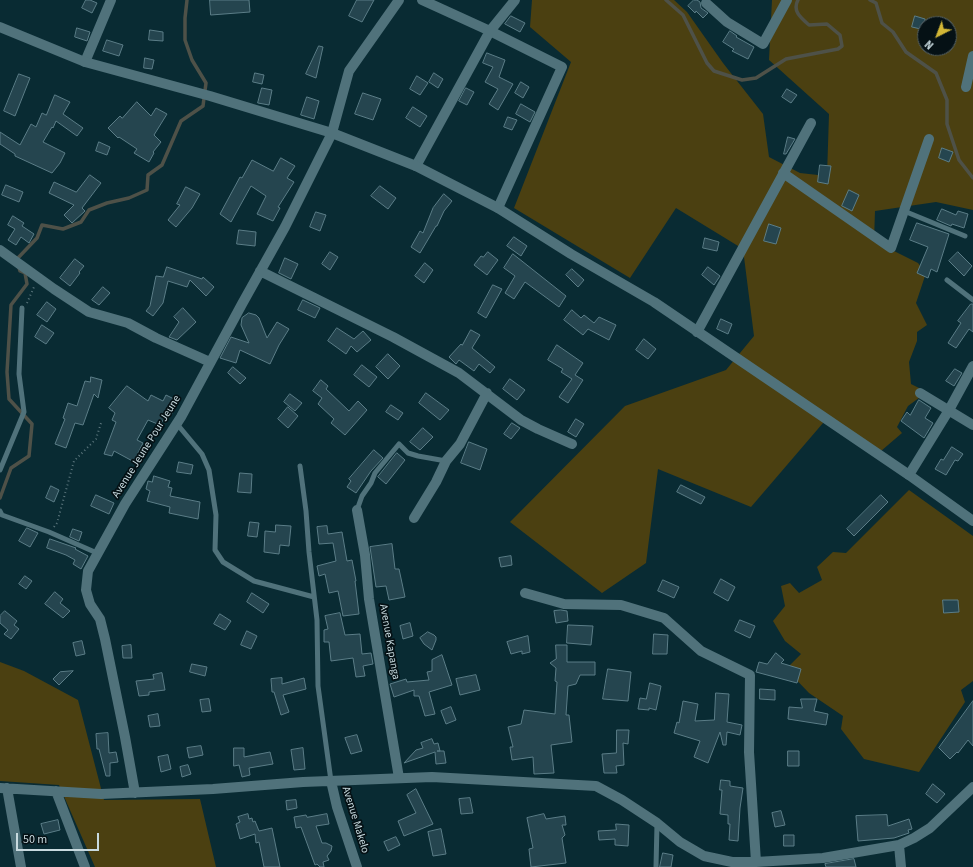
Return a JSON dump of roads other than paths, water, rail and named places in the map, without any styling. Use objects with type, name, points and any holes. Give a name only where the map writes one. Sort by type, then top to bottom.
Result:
[{"type":"street","points":[[85,62],[111,0]]},
{"type":"street","name":"Avenue Jeune Pour Jeune","points":[[135,793],[105,638],[100,619],[90,604],[86,590],[88,571],[125,504],[177,424],[285,228],[332,133],[349,71],[399,0]]},
{"type":"street","points":[[422,0],[490,31],[562,67],[498,208]]},
{"type":"street","points":[[416,166],[490,31],[515,0]]},
{"type":"street","points":[[706,4],[727,22],[763,44],[787,0]]},
{"type":"street","points":[[0,27],[85,62],[198,92],[332,133],[416,166],[498,208],[571,254],[654,302],[909,475],[973,521]]},
{"type":"street","points":[[966,87],[973,56]]},
{"type":"street","points":[[697,332],[811,123]]},
{"type":"street","points":[[783,173],[891,248],[929,139]]},
{"type":"street","points":[[0,250],[89,312],[128,323],[156,338],[210,362]]},
{"type":"street","points":[[260,271],[393,337],[460,373],[521,420],[572,444]]},
{"type":"street","points":[[909,475],[949,410],[973,366]]},
{"type":"street","points":[[414,518],[436,482],[446,461],[460,444],[487,393]]},
{"type":"street","points":[[920,393],[973,426]]},
{"type":"street","name":"Avenue Kapanga","points":[[357,510],[365,555],[369,599],[399,778]]},
{"type":"street","points":[[525,593],[564,604],[621,605],[664,618],[701,651],[750,675],[749,752],[754,864]]},
{"type":"street","points":[[21,867],[4,788],[101,794],[432,777],[596,786],[622,800],[657,823],[680,842],[704,856],[732,862],[754,864],[823,858],[899,845],[930,828],[973,787]]},
{"type":"street","name":"Avenue Makelo","points":[[331,781],[337,807],[357,867]]},
{"type":"street","points":[[56,791],[85,867]]},
{"type":"street","points":[[899,845],[901,867]]},
{"type":"lane","points":[[904,210],[965,236]]},
{"type":"lane","points":[[947,280],[973,300]]},
{"type":"lane","points":[[0,470],[24,412],[19,374],[22,308]]},
{"type":"lane","points":[[177,424],[202,454],[209,470],[216,515],[215,550],[223,562],[254,581],[314,598]]},
{"type":"lane","points":[[357,510],[362,496],[371,483],[375,473],[399,444],[408,453],[446,461]]},
{"type":"lane","points":[[300,466],[317,620],[318,686],[331,781]]},
{"type":"lane","points":[[0,511],[2,515],[49,532],[97,553]]},
{"type":"lane","points":[[656,867],[657,823]]},
{"type":"waterway","points":[[16,260],[37,238],[42,225],[63,229],[81,222],[89,210],[107,203],[129,198],[147,190],[148,175],[162,165],[181,121],[203,106],[206,83],[192,60],[185,40],[187,0]]},
{"type":"waterway","points":[[666,0],[683,15],[707,63],[714,71],[742,80],[756,78],[786,59],[838,49],[842,46],[840,35],[827,24],[809,25],[803,20],[798,14],[796,8],[798,0]]},
{"type":"waterway","points":[[870,0],[876,3],[882,23],[893,32],[906,52],[936,73],[947,100],[947,124],[959,160],[973,178]]},
{"type":"waterway","points":[[0,498],[11,468],[29,456],[32,424],[9,399],[7,372],[11,305],[27,284],[25,273],[20,271],[19,268]]}]
